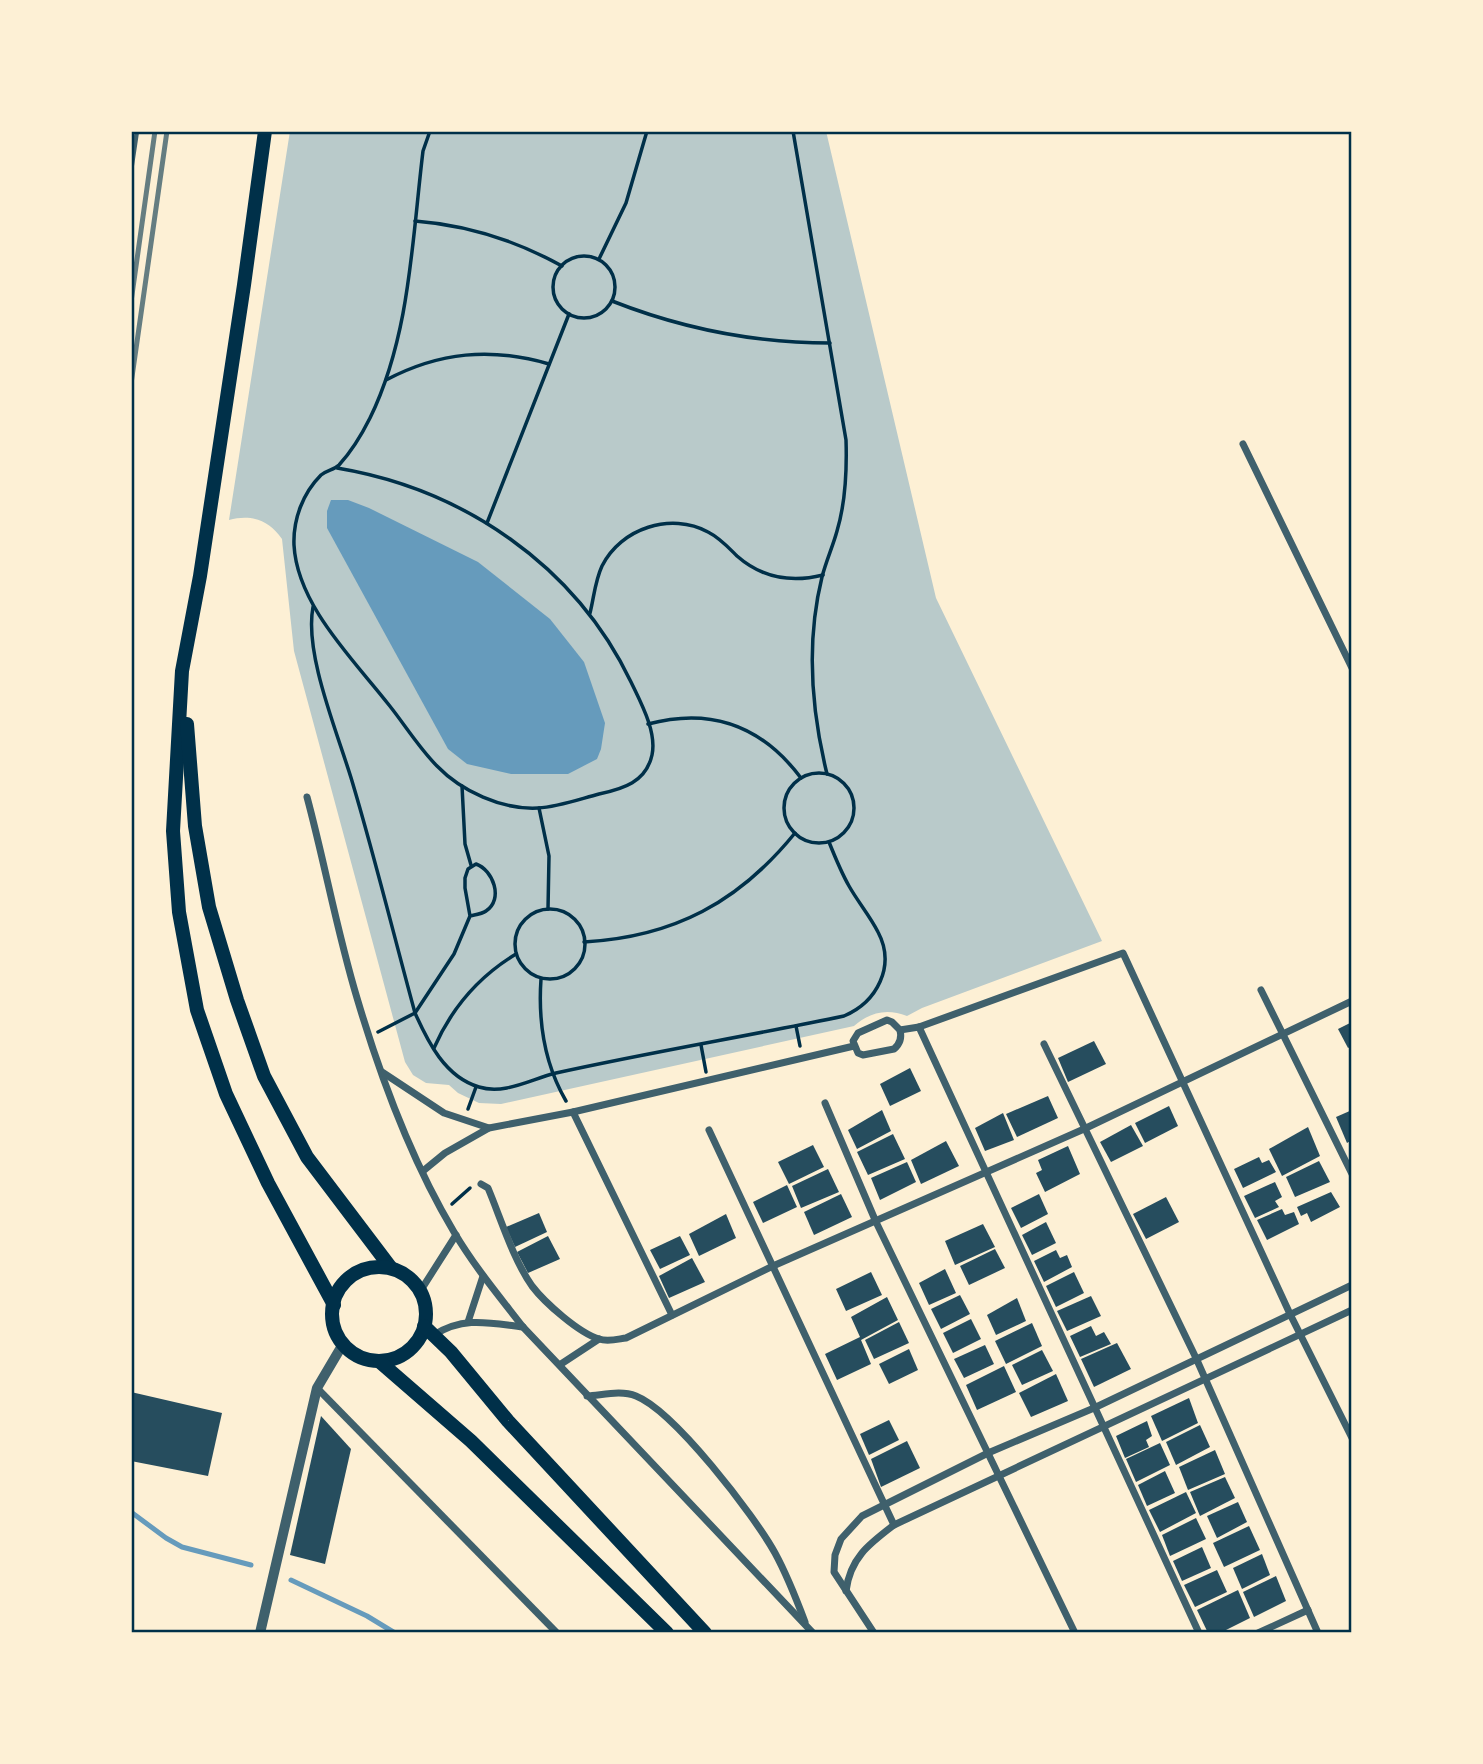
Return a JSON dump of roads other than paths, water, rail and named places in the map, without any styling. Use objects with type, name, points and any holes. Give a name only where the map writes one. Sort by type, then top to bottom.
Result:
[{"type":"highway","points":[[265,131],[202,562],[182,671],[173,831],[179,912],[197,1010],[226,1094],[268,1183],[334,1304]]},
{"type":"highway","points":[[182,671],[195,826],[209,907],[237,1000],[264,1076],[307,1157],[391,1268]]},
{"type":"highway","points":[[667,1633],[471,1441],[380,1362],[355,1356],[337,1338],[331,1313],[338,1289],[355,1272],[380,1265],[404,1272],[421,1290],[428,1314],[429,1331],[451,1352],[508,1421],[705,1633]]},
{"type":"highway","points":[[380,1362],[403,1356],[429,1331]]},
{"type":"street","points":[[1243,444],[1352,668]]},
{"type":"street","points":[[307,797],[357,997],[380,1071],[403,1130],[456,1235],[483,1276],[523,1326],[813,1633]]},
{"type":"street","points":[[900,1030],[919,1027],[1122,953],[1290,1314],[1352,1438]]},
{"type":"street","points":[[1261,990],[1352,1174]]},
{"type":"street","points":[[561,1364],[599,1339],[626,1338],[774,1266],[1084,1129],[1352,1001]]},
{"type":"street","points":[[887,1020],[900,1030],[901,1041],[894,1049],[863,1055],[853,1046],[858,1033],[887,1020]]},
{"type":"street","points":[[919,1027],[1101,1426],[1199,1633]]},
{"type":"street","points":[[1044,1044],[1196,1358],[1318,1633]]},
{"type":"street","points":[[423,1171],[445,1153],[489,1128],[573,1112],[853,1046]]},
{"type":"street","points":[[380,1071],[444,1112],[489,1128]]},
{"type":"street","points":[[825,1104],[876,1222],[1075,1633]]},
{"type":"street","points":[[573,1112],[672,1315]]},
{"type":"street","points":[[709,1130],[894,1525]]},
{"type":"street","points":[[481,1184],[488,1188],[533,1286],[547,1302],[575,1325],[599,1339]]},
{"type":"street","points":[[421,1290],[456,1235]]},
{"type":"street","points":[[468,1322],[483,1276]]},
{"type":"street","points":[[874,1633],[834,1572],[835,1555],[841,1539],[862,1516],[988,1453],[1094,1408],[1352,1285]]},
{"type":"street","points":[[845,1591],[848,1574],[857,1559],[871,1542],[894,1525],[1352,1310]]},
{"type":"street","points":[[429,1331],[468,1322],[523,1326]]},
{"type":"street","points":[[260,1633],[317,1388],[343,1344]]},
{"type":"street","points":[[317,1388],[557,1633]]},
{"type":"street","points":[[587,1396],[619,1393],[635,1396],[656,1408],[692,1444],[750,1514],[792,1586],[807,1626]]},
{"type":"street","points":[[1258,1633],[1308,1610]]},
{"type":"lane","points":[[131,171],[137,131]]},
{"type":"water","points":[[331,500],[348,500],[369,508],[478,562],[550,619],[584,662],[605,723],[597,759],[568,774],[511,774],[467,764],[448,749],[327,528],[327,511]]},
{"type":"waterway","points":[[131,1512],[182,1547],[251,1565]]},
{"type":"waterway","points":[[291,1580],[367,1616],[395,1633]]},
{"type":"railway","points":[[131,302],[155,131]]},
{"type":"railway","points":[[131,384],[167,131]]}]
